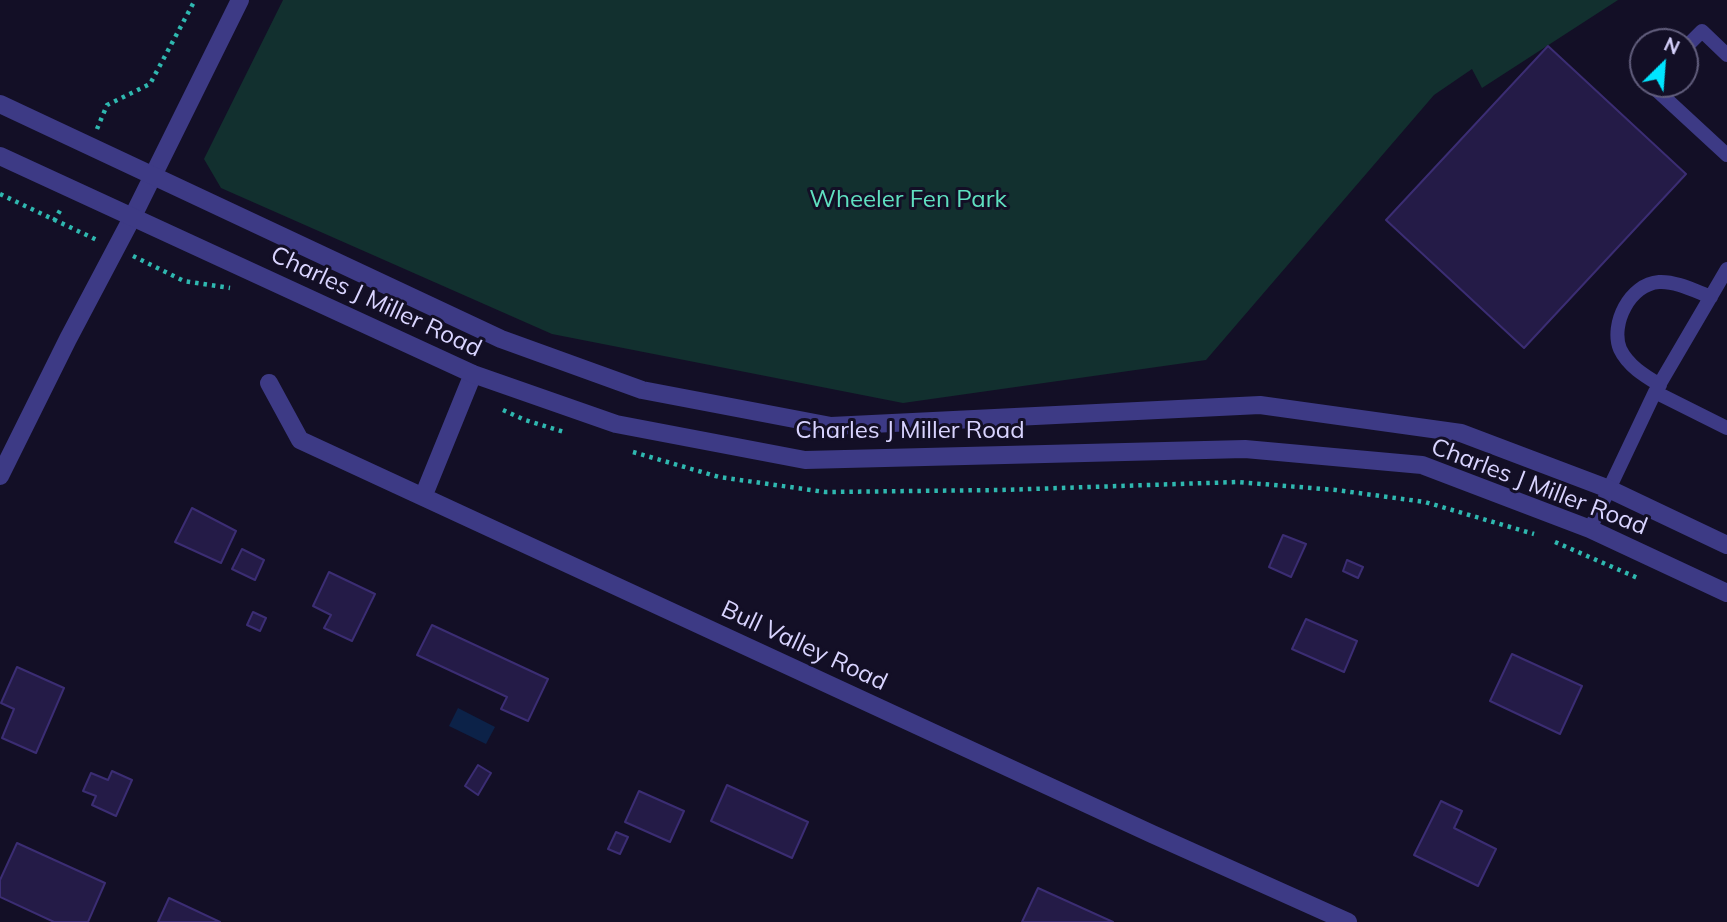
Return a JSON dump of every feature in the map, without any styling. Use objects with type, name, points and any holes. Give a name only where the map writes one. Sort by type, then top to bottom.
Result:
[{"type":"street","points":[[0,476],[240,0]]},
{"type":"street","points":[[0,104],[152,175]]},
{"type":"street","name":"Charles J Miller Road","points":[[0,156],[473,374],[617,424],[805,460],[1245,449],[1422,465],[1590,529],[1727,593]]},
{"type":"street","name":"Charles J Miller Road","points":[[152,175],[501,339],[642,390],[831,426],[1260,405],[1461,433],[1609,489],[1727,545]]},
{"type":"street","points":[[423,497],[473,374]]},
{"type":"street","name":"Bull Valley Road","points":[[269,383],[300,440],[1348,922]]},
{"type":"lane","points":[[1699,34],[1702,31],[1727,55]]},
{"type":"lane","points":[[1666,98],[1725,150]]},
{"type":"lane","points":[[1590,529],[1657,389],[1727,269]]},
{"type":"lane","points":[[1711,297],[1674,284],[1658,282],[1645,286],[1627,303],[1617,328],[1620,349],[1634,368],[1657,389],[1727,428]]},
{"type":"path","points":[[90,146],[107,105],[150,84],[195,0]]},
{"type":"path","points":[[0,194],[54,221],[71,189]]},
{"type":"green space","name":"Wheeler Fen Park","points":[[283,0],[1618,0],[1482,88],[1472,69],[1434,95],[1206,360],[903,403],[552,334],[221,188],[204,159]]},
{"type":"water","points":[[458,708],[495,727],[486,744],[449,726]]},
{"type":"building","points":[[1548,46],[1686,174],[1524,348],[1386,220]]},
{"type":"building","points":[[192,508],[236,531],[221,563],[175,542]]},
{"type":"building","points":[[1283,535],[1306,544],[1291,577],[1269,567]]},
{"type":"building","points":[[242,549],[264,560],[255,580],[232,569]]},
{"type":"building","points":[[1347,560],[1363,567],[1358,578],[1343,571]]},
{"type":"building","points":[[329,572],[375,594],[352,641],[324,628],[331,615],[313,606]]},
{"type":"building","points":[[253,612],[266,618],[260,631],[247,625]]},
{"type":"building","points":[[1306,619],[1357,641],[1344,672],[1292,649]]},
{"type":"building","points":[[432,625],[548,679],[528,721],[501,709],[507,697],[417,655]]},
{"type":"building","points":[[1512,654],[1582,686],[1560,734],[1490,701]]},
{"type":"building","points":[[17,667],[64,688],[36,753],[2,738],[14,709],[1,703]]},
{"type":"building","points":[[478,765],[491,773],[478,795],[465,786]]},
{"type":"building","points":[[112,771],[132,780],[116,816],[92,805],[96,796],[83,791],[91,773],[108,780]]},
{"type":"building","points":[[727,785],[808,822],[792,858],[711,821]]},
{"type":"building","points":[[639,791],[684,811],[670,842],[625,822]]},
{"type":"building","points":[[1441,801],[1462,811],[1454,828],[1496,849],[1478,886],[1414,855]]},
{"type":"building","points":[[616,832],[628,837],[620,854],[608,849]]},
{"type":"building","points":[[17,843],[105,883],[88,922],[54,922],[0,897],[0,880]]},
{"type":"building","points":[[1038,888],[1113,922],[1022,922]]},
{"type":"building","points":[[169,898],[220,922],[158,922]]}]
